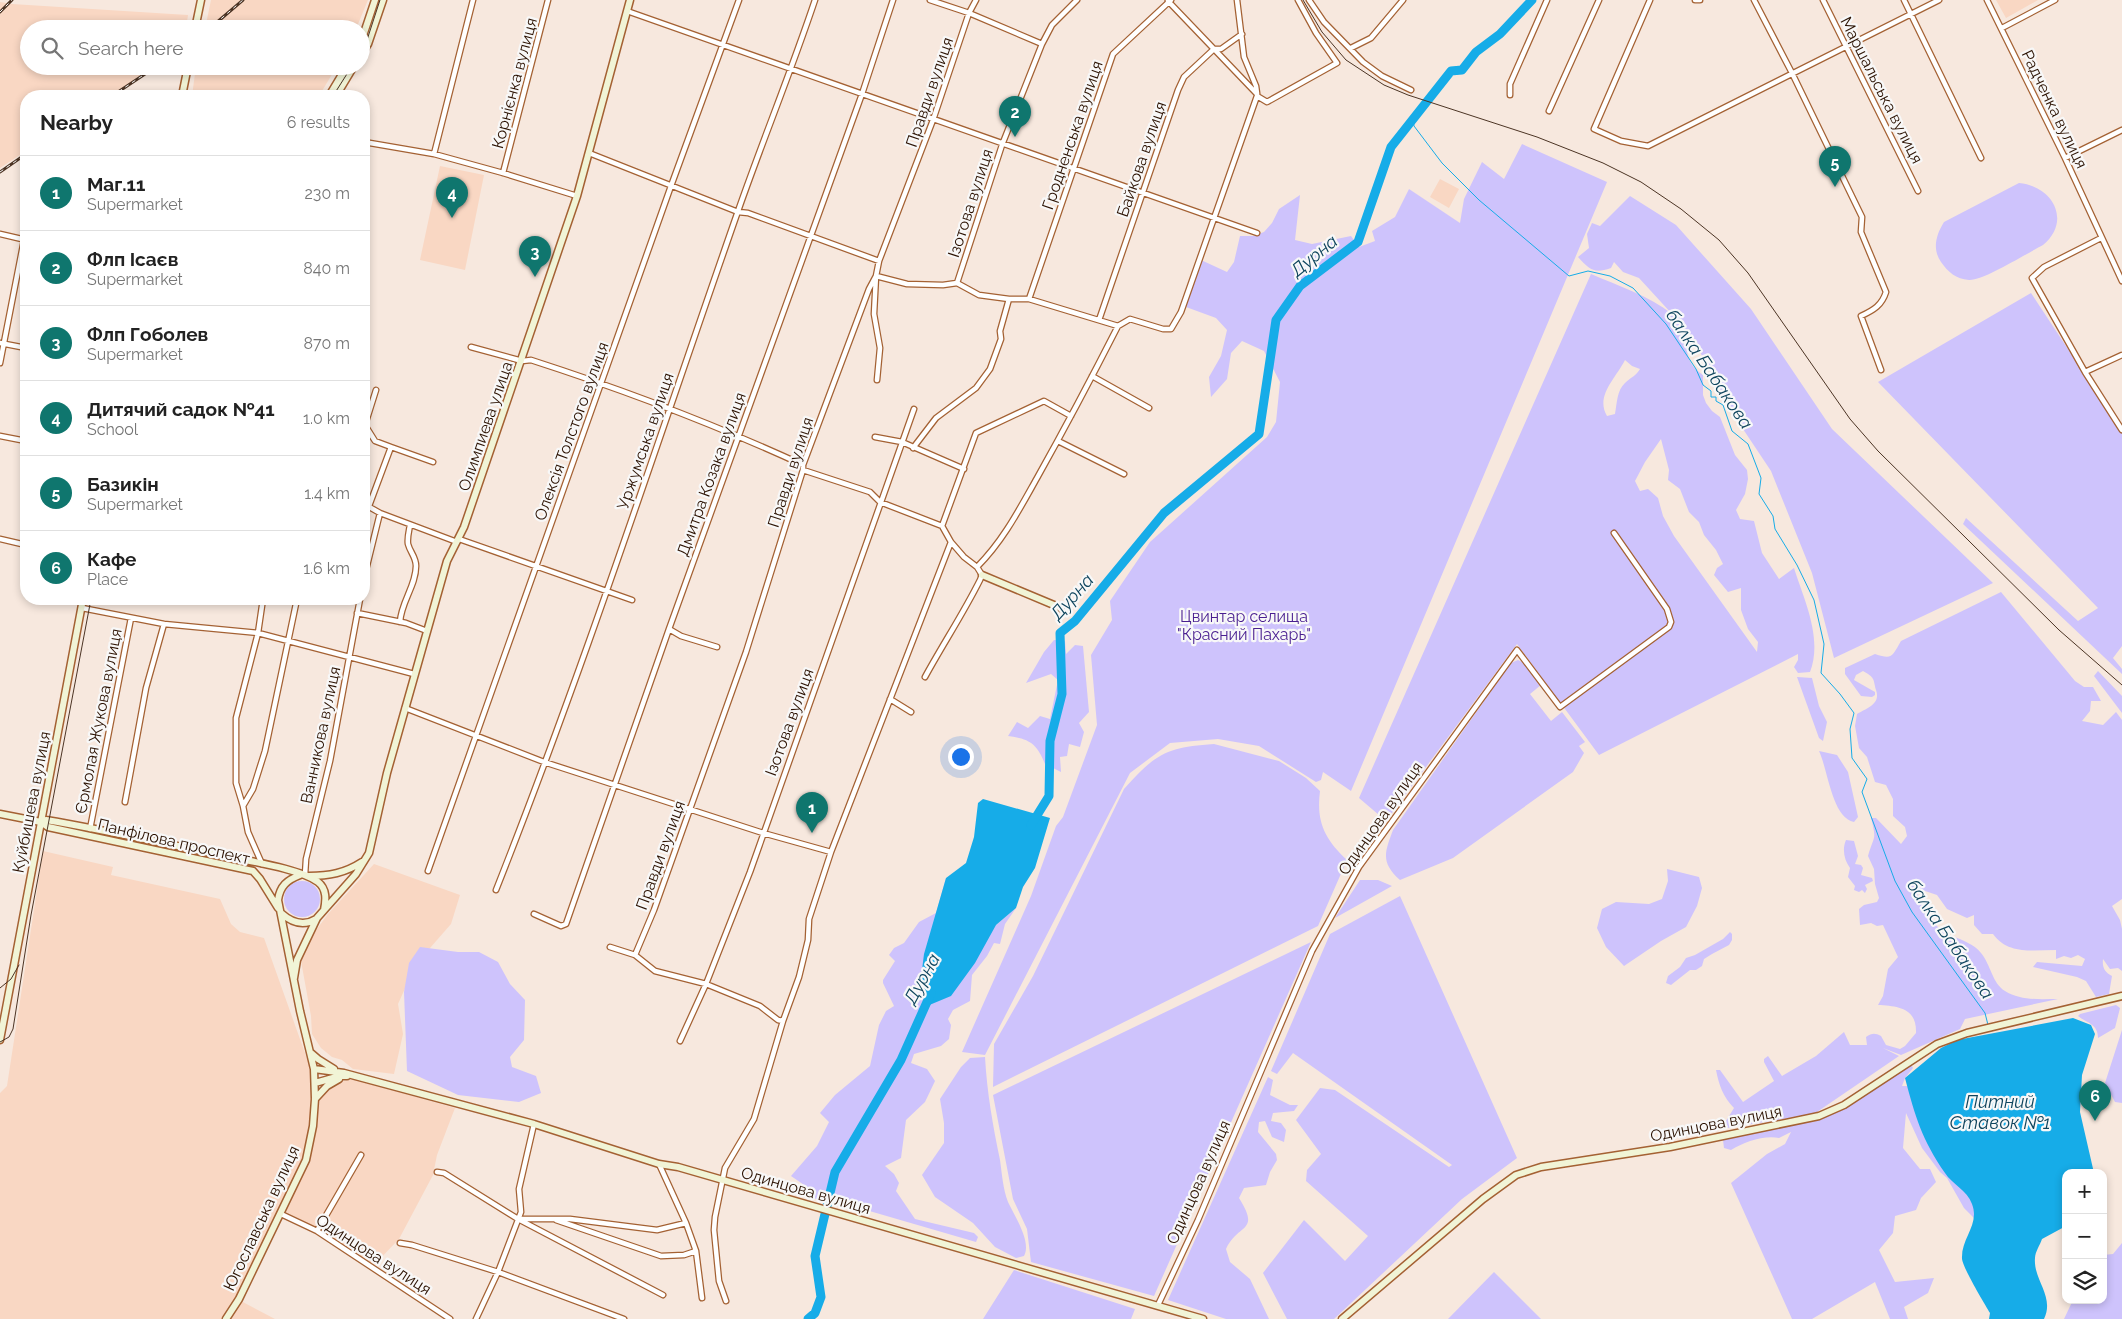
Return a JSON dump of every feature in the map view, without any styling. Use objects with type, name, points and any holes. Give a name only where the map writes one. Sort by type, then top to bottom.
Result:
[{"type":"main road","points":[[197,20],[201,0]]},
{"type":"main road","points":[[368,20],[375,0]]},
{"type":"main road","points":[[370,39],[382,0]]},
{"type":"main road","name":"Олимпиева улица","points":[[366,860],[414,674],[447,561],[458,541],[522,361],[577,196],[630,0]]},
{"type":"main road","points":[[183,90],[186,75]]},
{"type":"main road","points":[[333,90],[342,75]]},
{"type":"main road","points":[[340,90],[349,75]]},
{"type":"main road","points":[[982,575],[1061,608]]},
{"type":"main road","name":"Куйбишева вулиця","points":[[0,1040],[43,824],[83,605]]},
{"type":"main road","name":"Панфілова проспект","points":[[0,814],[253,871],[280,911]]},
{"type":"main road","points":[[43,824],[46,820],[262,864],[304,875],[334,876],[366,860]]},
{"type":"main road","points":[[294,978],[298,960],[318,918],[366,860]]},
{"type":"main road","points":[[318,918],[312,922],[300,924],[293,922],[280,911],[278,900],[282,887],[286,882],[304,875],[319,883],[323,889],[326,902],[324,911]]},
{"type":"main road","name":"Югославська вулиця","points":[[226,1319],[239,1300],[306,1160],[311,1135],[315,1099],[314,1069],[280,911]]},
{"type":"main road","name":"Одинцова вулиця","points":[[1342,1319],[1490,1194],[1504,1183],[1528,1170],[1670,1147],[1813,1118],[1844,1105],[1924,1051],[1944,1040],[2122,996]]},
{"type":"main road","points":[[310,1052],[344,1075],[327,1086],[315,1099]]},
{"type":"main road","name":"Одинцова вулиця","points":[[314,1069],[353,1076],[534,1124],[659,1164],[722,1180],[1203,1319]]},
{"type":"main road","name":"Одинцова вулиця","points":[[315,1083],[344,1075]]},
{"type":"street","points":[[434,154],[473,0]]},
{"type":"street","name":"Корнієнка вулиця","points":[[503,173],[548,0]]},
{"type":"street","name":"Олексія Толстого вулиця","points":[[428,871],[739,0]]},
{"type":"street","name":"Уржумська вулиця","points":[[496,890],[606,590],[738,212],[816,0]]},
{"type":"street","name":"Дмитра Козака вулиця","points":[[534,914],[561,926],[566,924],[669,629],[862,94],[894,0]]},
{"type":"street","points":[[930,0],[939,1],[1042,44]]},
{"type":"street","name":"Правди вулиця","points":[[635,955],[654,910],[746,652],[803,468],[869,289],[876,276],[879,261],[933,120],[969,14],[976,0]]},
{"type":"street","name":"Ізотова вулиця","points":[[956,283],[1002,145],[1042,44],[1052,25],[1077,0]]},
{"type":"street","points":[[977,567],[996,546],[1058,441],[1118,326],[1130,319],[1163,329],[1172,329],[1181,312],[1257,95],[1256,86],[1244,58],[1237,0]]},
{"type":"street","points":[[1169,1],[1257,95],[1267,102],[1337,63],[1316,33],[1298,0]]},
{"type":"street","points":[[1309,0],[1324,22],[1363,62],[1382,76],[1411,90]]},
{"type":"street","points":[[1351,48],[1371,38],[1403,0]]},
{"type":"street","points":[[1510,95],[1510,84],[1547,0]]},
{"type":"street","points":[[1548,110],[1599,0]]},
{"type":"street","points":[[1650,0],[1594,129],[1621,141],[1648,146],[1792,72],[1939,0]]},
{"type":"street","points":[[1695,0],[1700,0]]},
{"type":"street","points":[[1754,0],[1792,72],[1862,217],[1861,232],[1886,292],[1884,299],[1877,308],[1861,316],[1881,370]]},
{"type":"street","name":"Маршальська вулиця","points":[[1823,0],[1918,190]]},
{"type":"street","points":[[1904,0],[1981,158]]},
{"type":"street","name":"Радченка вулиця","points":[[1987,0],[2065,158],[2122,281]]},
{"type":"street","points":[[2002,28],[2055,0]]},
{"type":"street","name":"Гродненська вулиця","points":[[1029,298],[1113,54],[1169,1]]},
{"type":"street","points":[[628,12],[792,68],[1212,219],[1257,233]]},
{"type":"street","name":"Байкова вулиця","points":[[1099,320],[1184,77],[1214,49],[1221,49],[1242,34]]},
{"type":"street","points":[[2065,158],[2122,130]]},
{"type":"street","points":[[370,143],[434,154],[577,196]]},
{"type":"street","points":[[589,154],[738,212],[748,213],[810,234],[879,261]]},
{"type":"street","points":[[0,234],[20,239]]},
{"type":"street","points":[[2101,238],[2044,266],[2032,278],[2085,372],[2122,430]]},
{"type":"street","points":[[0,363],[2,343],[20,262]]},
{"type":"street","points":[[878,380],[880,348],[874,314],[876,276],[907,284],[943,285],[956,283],[979,295],[1009,299],[1029,298],[1118,326]]},
{"type":"street","points":[[913,448],[936,418],[976,388],[990,369],[1001,339],[1000,331],[1009,299]]},
{"type":"street","points":[[2,343],[20,347]]},
{"type":"street","points":[[471,346],[522,361],[531,360],[670,408],[738,435],[803,468],[870,492],[880,502],[942,526],[951,542],[964,557],[977,567],[982,575],[959,621],[947,637],[925,677]]},
{"type":"street","points":[[2085,372],[2122,355]]},
{"type":"street","points":[[1092,376],[1148,408]]},
{"type":"street","points":[[370,409],[376,390]]},
{"type":"street","points":[[942,526],[976,433],[1044,401],[1071,416]]},
{"type":"street","name":"Ізотова вулиця","points":[[680,1041],[706,984],[750,872],[914,409]]},
{"type":"street","points":[[370,432],[375,440],[433,462]]},
{"type":"street","points":[[0,436],[20,440]]},
{"type":"street","points":[[875,436],[902,442],[964,469]]},
{"type":"street","points":[[1058,441],[1124,474]]},
{"type":"street","points":[[370,496],[391,447]]},
{"type":"street","points":[[370,507],[380,513],[458,541],[632,600]]},
{"type":"street","points":[[370,554],[380,513]]},
{"type":"street","points":[[400,622],[403,602],[408,594],[416,568],[416,559],[408,544],[410,524]]},
{"type":"street","name":"Одинцова вулиця","points":[[1158,1305],[1198,1220],[1312,951],[1359,867],[1517,650],[1560,707],[1669,627],[1670,622],[1667,609],[1614,533]]},
{"type":"street","points":[[0,539],[20,544]]},
{"type":"street","points":[[726,1300],[718,1274],[714,1230],[725,1168],[754,1119],[784,1021],[800,977],[808,940],[809,919],[831,852],[951,542]]},
{"type":"street","points":[[262,605],[258,633],[236,718],[236,783],[248,832],[262,864]]},
{"type":"street","points":[[243,806],[253,788],[265,751],[296,605]]},
{"type":"street","name":"Ванникова вулиця","points":[[304,875],[306,859],[330,761],[359,605]]},
{"type":"street","points":[[82,608],[164,624],[258,633],[414,674]]},
{"type":"street","points":[[357,612],[400,622],[427,631]]},
{"type":"street","name":"Єрмолая Жукова вулиця","points":[[90,829],[131,618]]},
{"type":"street","points":[[125,802],[146,688],[164,624]]},
{"type":"street","points":[[669,629],[680,636],[718,647]]},
{"type":"street","points":[[890,699],[911,712]]},
{"type":"street","points":[[405,708],[544,762],[689,810],[831,852]]},
{"type":"street","points":[[610,947],[635,955],[655,971],[706,984],[760,1006],[778,1020],[784,1021]]},
{"type":"street","points":[[476,1319],[498,1272],[518,1219],[520,1212],[519,1189],[534,1124]]},
{"type":"street","points":[[317,1231],[360,1156]]},
{"type":"street","points":[[659,1164],[686,1223],[696,1251],[702,1298]]},
{"type":"street","points":[[437,1172],[444,1174],[518,1219],[663,1295]]},
{"type":"street","name":"Одинцова вулиця","points":[[281,1214],[317,1231],[450,1319]]},
{"type":"street","points":[[518,1219],[550,1218],[592,1221],[657,1230],[686,1223]]},
{"type":"street","points":[[550,1218],[661,1256],[684,1255],[696,1251]]},
{"type":"street","points":[[588,1232],[592,1221]]},
{"type":"street","name":"Одинцова вулиця","points":[[400,1243],[498,1272],[624,1319]]},
{"type":"shaded area","points":[[211,0],[368,0],[360,20],[207,20]]},
{"type":"shaded area","points":[[1996,0],[2038,0],[2006,18]]},
{"type":"shaded area","points":[[0,2],[188,15],[187,20],[20,20],[20,75],[146,75],[122,90],[20,90],[20,155],[0,168]]},
{"type":"shaded area","points":[[195,75],[332,75],[323,90],[193,90]]},
{"type":"shaded area","points":[[440,166],[484,175],[465,270],[420,260]]},
{"type":"shaded area","points":[[1440,179],[1459,189],[1449,208],[1430,197]]},
{"type":"shaded area","points":[[43,851],[113,867],[111,875],[220,899],[231,924],[240,932],[264,938],[311,1070],[312,1102],[310,1126],[303,1159],[237,1298],[223,1319],[0,1319],[0,1093],[7,1086]]},
{"type":"shaded area","points":[[374,864],[460,895],[451,924],[416,964],[398,1004],[403,1034],[394,1074],[353,1069],[321,1048],[312,1034],[311,1016],[301,961],[314,933],[328,914]]},
{"type":"shaded area","points":[[353,1079],[455,1108],[437,1155],[433,1175],[399,1239],[374,1265],[320,1230],[285,1212],[308,1161],[313,1142],[320,1095],[338,1082]]},
{"type":"shaded area","points":[[241,1301],[275,1319],[229,1319]]},
{"type":"green space","name":"Цвинтар селища \"Красний Пахарь\"","points":[[1522,144],[1607,182],[1351,791],[1323,772],[1321,780],[1316,782],[1259,746],[1218,739],[1170,743],[1130,773],[985,1055],[962,1052],[1031,896],[1056,826],[1063,817],[1097,725],[1091,655],[1112,620],[1110,601],[1150,542],[1267,437],[1276,422],[1280,382],[1264,351],[1242,341],[1231,353],[1227,379],[1211,397],[1209,377],[1221,356],[1227,330],[1216,318],[1186,307],[1201,260],[1227,272],[1234,262],[1240,236],[1253,236],[1264,232],[1272,223],[1279,209],[1300,195],[1295,240],[1312,244],[1351,236],[1359,247],[1375,241],[1372,231],[1395,217],[1409,189],[1460,223],[1464,199],[1482,162],[1504,179]]},
{"type":"green space","points":[[2019,183],[2041,191],[2055,206],[2056,226],[2052,236],[2043,245],[2006,266],[1976,279],[1960,278],[1946,269],[1938,257],[1936,247],[1937,237],[1944,222]]},
{"type":"green space","points":[[1630,196],[1676,225],[1751,309],[1832,429],[1993,583],[1834,658],[1812,573],[1771,471],[1739,423],[1690,334],[1678,322],[1688,341],[1688,356],[1695,368],[1703,375],[1703,395],[1706,403],[1720,417],[1735,455],[1747,470],[1748,479],[1745,494],[1736,510],[1740,519],[1754,521],[1762,553],[1779,579],[1794,568],[1811,619],[1814,646],[1810,672],[1798,673],[1794,667],[1798,660],[1798,654],[1599,755],[1517,644],[1386,821],[1359,798],[1591,274],[1644,297],[1672,314],[1639,278],[1623,272],[1614,262],[1611,268],[1596,271],[1589,268],[1578,257],[1589,248],[1587,234],[1592,223],[1600,226]],"holes":[[[1625,360],[1632,366],[1640,369],[1620,389],[1615,414],[1607,416],[1603,401],[1605,394]],[[1661,439],[1669,470],[1668,480],[1680,489],[1689,512],[1699,522],[1704,535],[1716,550],[1723,564],[1717,568],[1714,575],[1728,592],[1741,588],[1741,610],[1748,629],[1758,642],[1757,652],[1674,536],[1663,516],[1658,498],[1648,489],[1640,491],[1635,481]]]},
{"type":"green space","points":[[2031,293],[2122,431],[2122,646],[2113,658],[2122,669],[2122,674],[1963,524],[1966,518],[2078,621],[2098,608],[1878,382]]},
{"type":"green space","points":[[2001,592],[2075,681],[2084,687],[2093,687],[2101,701],[2091,701],[2090,711],[2082,721],[2103,725],[2116,712],[2122,720],[2122,899],[2112,906],[2120,920],[2122,929],[2122,971],[2118,968],[2110,969],[2103,959],[2104,969],[2112,976],[2109,994],[2096,997],[2086,981],[2077,977],[2033,967],[2037,962],[2082,966],[2085,959],[2078,955],[2071,958],[2064,956],[2056,959],[2056,950],[2022,950],[2013,948],[1999,941],[1993,934],[1982,934],[1974,925],[1974,915],[1967,918],[1947,909],[1937,895],[1916,888],[1921,903],[1934,923],[1945,932],[1975,947],[1984,958],[1994,979],[2001,988],[2011,994],[2024,998],[2058,999],[1965,1019],[1960,1029],[1901,1055],[1883,1048],[1899,1056],[1814,1114],[1721,1129],[1734,1108],[1722,1090],[1716,1070],[1720,1070],[1743,1102],[1774,1081],[1764,1062],[1764,1059],[1768,1056],[1782,1076],[1816,1056],[1844,1032],[1850,1045],[1867,1045],[1866,1037],[1875,1034],[1881,1036],[1886,1045],[1900,1049],[1916,1033],[1910,1013],[1893,1006],[1878,1005],[1883,996],[1888,969],[1898,957],[1883,925],[1877,926],[1871,923],[1860,925],[1859,909],[1864,905],[1877,902],[1879,898],[1875,884],[1874,869],[1868,856],[1874,835],[1871,818],[1876,818],[1901,844],[1907,836],[1905,827],[1893,816],[1893,799],[1886,785],[1875,782],[1867,757],[1859,748],[1855,726],[1857,714],[1872,705],[1877,699],[1874,681],[1872,677],[1863,671],[1856,675],[1854,680],[1875,692],[1875,695],[1872,697],[1861,696],[1845,674],[1845,668],[1875,654],[1885,657],[1889,656],[1896,650],[1901,641]]},
{"type":"green space","points":[[1054,640],[1065,641],[1066,654],[1075,645],[1083,646],[1089,712],[1079,723],[1084,732],[1080,747],[1069,744],[1067,756],[1060,757],[1061,772],[1045,764],[1036,747],[1032,744],[1022,739],[1008,736],[1017,722],[1028,728],[1040,716],[1050,719],[1058,680],[1051,674],[1026,683],[1044,652]]},
{"type":"green space","points":[[1518,660],[1524,663],[1541,685],[1530,694],[1551,721],[1562,712],[1585,742],[1579,746],[1584,753],[1573,772],[1453,858],[1400,880],[1389,868],[1386,856],[1393,830],[1511,663]]},
{"type":"green space","points":[[2098,671],[2122,696],[2122,713],[2094,676]]},
{"type":"green space","points":[[1797,677],[1812,678],[1819,706],[1827,722],[1823,741],[1819,738]]},
{"type":"green space","points":[[1214,744],[1279,761],[1306,778],[1320,791],[1319,812],[1324,829],[1333,845],[1347,860],[1318,926],[993,1087],[994,1044],[1033,976],[1124,789],[1145,768],[1163,754],[1184,747]]},
{"type":"green space","points":[[1819,751],[1837,755],[1848,772],[1858,817],[1854,822],[1847,819],[1836,803]]},
{"type":"green space","points":[[1846,840],[1854,841],[1858,856],[1855,864],[1861,865],[1863,868],[1861,875],[1872,878],[1873,881],[1865,885],[1867,889],[1865,893],[1862,890],[1859,892],[1854,890],[1855,886],[1848,877],[1850,868],[1844,851]]},
{"type":"green space","points":[[1667,869],[1699,877],[1702,888],[1697,906],[1686,927],[1624,966],[1606,947],[1597,928],[1602,909],[1616,902],[1649,904],[1662,899],[1668,881]]},
{"type":"green space","points":[[946,878],[996,925],[1016,908],[1005,924],[1000,944],[994,943],[987,956],[972,975],[970,1001],[953,1010],[948,1019],[951,1025],[949,1039],[941,1046],[914,1054],[911,1063],[927,1069],[935,1081],[925,1102],[906,1120],[901,1158],[885,1166],[894,1174],[899,1183],[896,1191],[915,1219],[974,1233],[978,1237],[976,1242],[866,1210],[835,1205],[807,1196],[813,1191],[791,1176],[817,1146],[829,1122],[820,1113],[835,1095],[870,1066],[879,1025],[886,1011],[894,1006],[883,983],[895,961],[889,955],[894,948],[904,943],[919,922],[936,913]]},
{"type":"green space","points":[[1360,880],[1378,880],[1392,886],[1335,918]]},
{"type":"green space","points":[[302,881],[314,887],[320,899],[314,911],[302,917],[290,911],[284,899],[290,887]]},
{"type":"green space","points":[[1400,896],[1517,1158],[1462,1199],[1334,1319],[1287,1319],[1263,1273],[1304,1220],[1345,1261],[1368,1236],[1306,1181],[1307,1170],[1321,1154],[1296,1120],[1320,1088],[1335,1090],[1449,1167],[1452,1165],[1293,1053],[1277,1074],[1271,1071],[1330,934]]},
{"type":"green space","points":[[1730,932],[1732,940],[1729,945],[1704,959],[1702,966],[1696,970],[1690,970],[1671,985],[1666,983],[1668,976],[1680,967],[1686,958],[1723,939]]},
{"type":"green space","points":[[1311,942],[1154,1296],[1031,1262],[1027,1229],[1013,1199],[993,1095]]},
{"type":"green space","points":[[420,947],[458,952],[479,952],[498,962],[510,984],[525,1000],[524,1040],[510,1057],[512,1067],[536,1076],[541,1093],[519,1102],[458,1095],[407,1071],[404,992],[409,963]]},
{"type":"green space","points":[[2116,1005],[2120,1008],[2115,1028],[2098,1038],[2098,1033],[2094,1027],[2078,1016],[2080,1014]]},
{"type":"green space","points":[[2122,1030],[2122,1103],[2115,1102],[2105,1083]]},
{"type":"green space","points":[[985,1057],[987,1084],[1005,1192],[1026,1243],[1024,1256],[1016,1258],[995,1247],[973,1223],[935,1197],[922,1175],[944,1143],[944,1123],[940,1099],[961,1067],[970,1058]]},
{"type":"green space","points":[[1910,1063],[1913,1068],[1905,1078],[1902,1086],[1907,1086],[1973,1170],[1975,1219],[1964,1208],[1947,1178],[1940,1172],[1922,1148],[1906,1113],[1903,1148],[1920,1169],[1930,1169],[1936,1182],[1921,1198],[1916,1210],[1895,1216],[1893,1233],[1879,1250],[1895,1282],[1934,1278],[1928,1293],[1904,1307],[1908,1319],[1890,1319],[1875,1282],[1812,1319],[1792,1319],[1731,1183],[1767,1154],[1785,1144],[1791,1132],[1779,1138],[1767,1137],[1754,1140],[1731,1150],[1724,1148],[1723,1140],[1732,1136],[1816,1121],[1887,1079]]},
{"type":"green space","points":[[1268,1077],[1273,1080],[1270,1095],[1290,1105],[1298,1105],[1294,1111],[1273,1113],[1271,1121],[1281,1123],[1286,1130],[1284,1142],[1272,1137],[1265,1121],[1259,1122],[1258,1132],[1276,1154],[1277,1160],[1270,1172],[1266,1185],[1244,1188],[1239,1198],[1248,1217],[1248,1223],[1226,1249],[1230,1262],[1250,1279],[1269,1319],[1226,1319],[1168,1300]]},
{"type":"green space","points":[[2122,1243],[2122,1319],[2064,1319],[2071,1304],[2107,1304],[2107,1255],[2113,1254]]},
{"type":"green space","points":[[1014,1270],[1135,1309],[1131,1319],[983,1319]]},
{"type":"green space","points":[[1494,1272],[1541,1319],[1448,1319]]},
{"type":"water","points":[[983,799],[1050,818],[1035,868],[1023,887],[1016,908],[996,925],[975,963],[951,996],[927,1006],[920,986],[924,954],[946,878],[966,863],[974,837],[978,803]]},
{"type":"water","name":"Питний Ставок №1","points":[[2073,1018],[2091,1025],[2095,1034],[2082,1075],[2080,1112],[2093,1169],[2062,1169],[2062,1228],[2042,1239],[2035,1258],[2037,1274],[2047,1303],[2044,1319],[1989,1319],[1990,1313],[1962,1259],[1964,1244],[1974,1218],[1972,1204],[1967,1195],[1948,1177],[1930,1150],[1916,1116],[1905,1078],[1941,1048],[1957,1040]]},
{"type":"waterway","name":"Дурна","points":[[1031,825],[1049,796],[1050,741],[1062,694],[1060,633],[1075,621],[1164,513],[1259,434],[1276,320],[1300,286],[1358,242],[1391,147],[1451,71],[1462,70],[1476,52],[1500,34],[1532,0]]},
{"type":"waterway","name":"балка Бабакова","points":[[1413,119],[1414,126],[1442,163],[1479,200],[1569,276],[1588,271],[1610,276],[1633,288],[1666,324],[1696,369],[1703,385],[1711,391],[1711,397],[1716,397],[1716,401],[1723,405],[1732,431],[1748,444],[1761,478],[1759,494],[1773,516],[1775,529],[1797,565],[1814,600],[1824,644],[1821,673],[1854,713],[1850,729],[1852,758],[1867,779],[1862,792],[1895,881],[1912,912],[1985,1013],[1988,1025]]},
{"type":"waterway","name":"Дурна","points":[[808,1319],[815,1313],[821,1297],[815,1256],[835,1172],[901,1060],[931,993]]},
{"type":"tram line","points":[[370,31],[380,0]]},
{"type":"tram line","points":[[1303,0],[1322,32],[1346,60],[1384,85],[1408,95],[1537,137],[1603,163],[1641,182],[1681,209],[1719,240],[1748,273],[1850,419],[1878,451],[2059,630],[2122,685]]},
{"type":"tram line","points":[[337,90],[346,75]]},
{"type":"tram line","points":[[0,1042],[9,1037],[13,1029],[31,915],[90,605]]},
{"type":"tram line","points":[[0,988],[11,979],[19,965]]},
{"type":"railway","points":[[0,12],[12,0]]},
{"type":"railway","points":[[220,20],[243,0]]},
{"type":"railway","points":[[121,90],[144,75]]},
{"type":"railway","points":[[0,172],[20,158]]},
{"type":"place","name":"Флп Ісаєв","points":[[1015,137]]},
{"type":"place","name":"Базикін","points":[[1835,187]]},
{"type":"place","name":"Дитячий садок №41","points":[[452,218]]},
{"type":"place","name":"Флп Гоболев","points":[[535,277]]},
{"type":"place","name":"Маг.11","points":[[812,833]]},
{"type":"place","name":"Кафе","points":[[2095,1121]]}]
